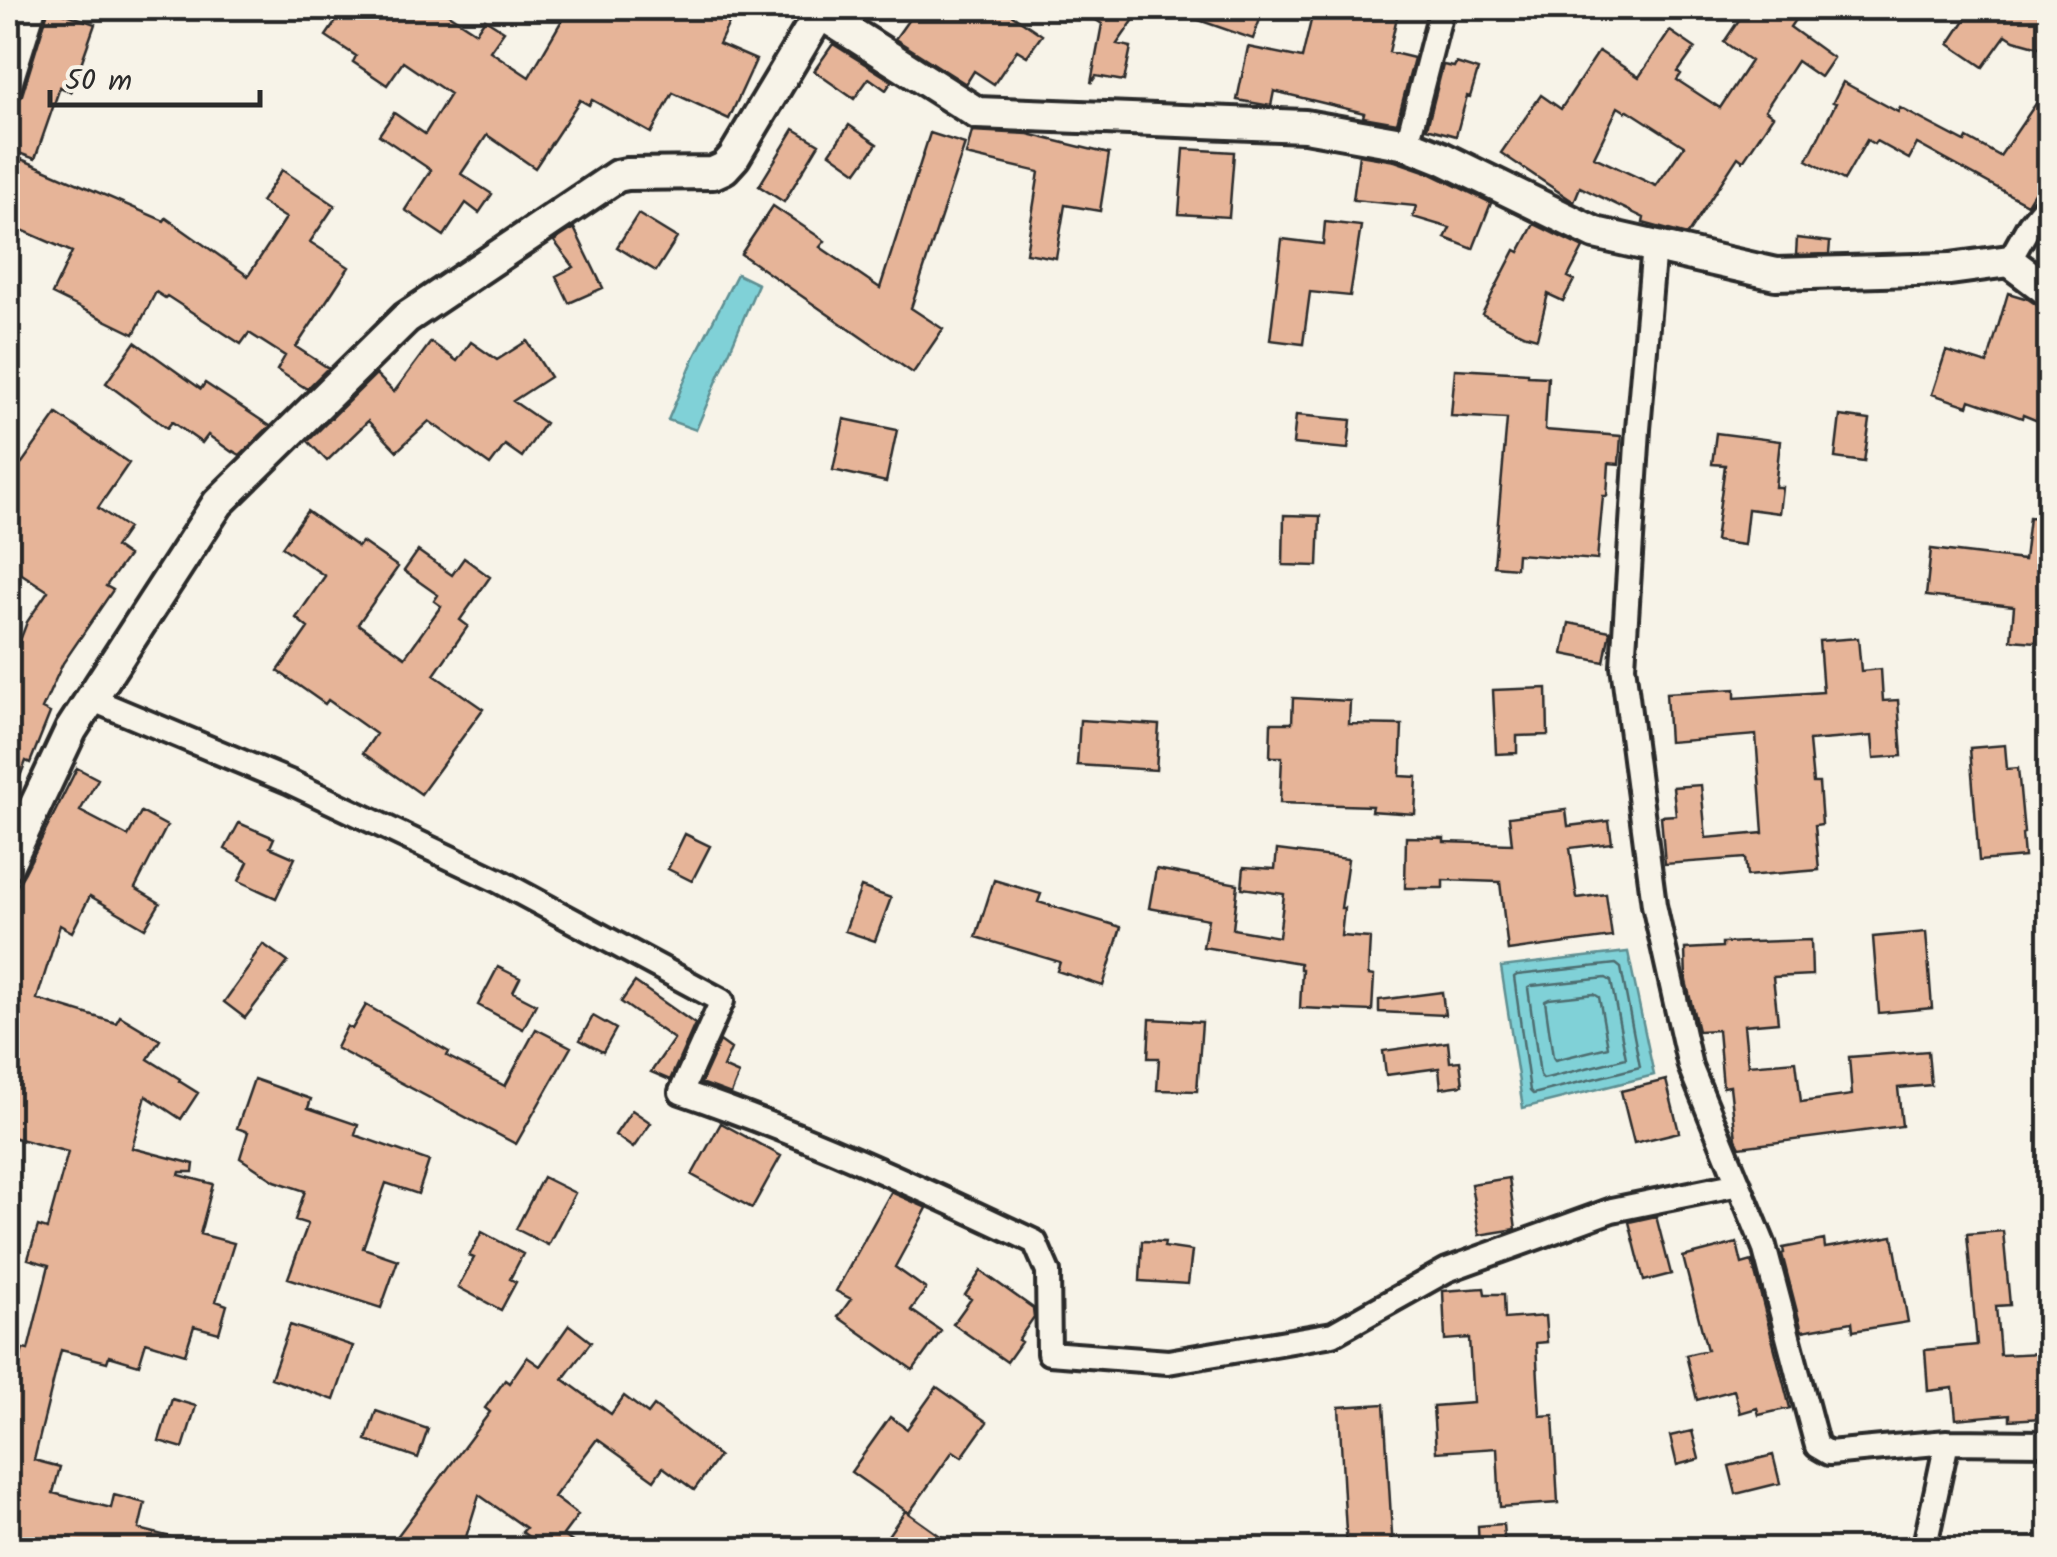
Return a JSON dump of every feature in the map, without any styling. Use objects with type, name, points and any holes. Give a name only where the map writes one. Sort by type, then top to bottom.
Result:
[{"type":"street","points":[[8,91],[34,8]]},
{"type":"street","points":[[1406,144],[1442,8]]},
{"type":"street","points":[[8,864],[71,730],[218,503],[406,318],[616,176],[713,173],[724,168],[734,157],[817,10],[977,113],[1305,126],[1406,144],[1595,233],[1776,274],[1950,269],[2009,261],[2050,292]]},
{"type":"street","points":[[2009,261],[2030,224],[2050,200]]},
{"type":"street","points":[[1654,246],[1623,666],[1654,905],[1690,1066],[1764,1246],[1817,1446],[1829,1452],[1947,1442],[2050,1443]]},
{"type":"street","points":[[91,699],[290,782],[499,881],[722,1001],[681,1092],[899,1178],[1034,1242],[1048,1272],[1049,1353],[1168,1362],[1333,1334],[1466,1263],[1612,1210],[1739,1184]]},
{"type":"street","points":[[1924,1550],[1947,1442]]},
{"type":"water","points":[[737,274],[758,284],[696,430],[668,420],[694,358]]},
{"type":"water","points":[[1628,952],[1654,1075],[1523,1108],[1501,967]]},
{"type":"building","points":[[8,8],[18,8],[8,42]]},
{"type":"building","points":[[49,8],[95,24],[71,92],[60,87],[35,159],[8,149],[16,120],[8,119],[8,106],[17,103],[22,95]]},
{"type":"building","points":[[345,8],[439,8],[476,32],[485,19],[504,31],[490,51],[529,77],[569,8],[736,8],[719,44],[756,60],[729,119],[673,93],[651,133],[592,100],[589,105],[580,100],[535,168],[487,135],[461,174],[492,194],[479,213],[466,203],[444,236],[405,210],[431,170],[379,135],[394,113],[425,134],[450,94],[403,62],[387,85],[353,62],[356,56],[326,36]]},
{"type":"building","points":[[917,8],[1002,8],[1042,35],[1027,56],[1017,50],[994,84],[974,71],[966,84],[895,39]]},
{"type":"building","points":[[1078,8],[1142,8],[1117,44],[1131,47],[1124,81],[1096,76],[1091,83],[1102,24]]},
{"type":"building","points":[[1173,8],[1264,8],[1253,39]]},
{"type":"building","points":[[1314,8],[1399,8],[1389,52],[1414,58],[1397,123],[1274,91],[1271,106],[1237,100],[1248,47],[1302,58]]},
{"type":"building","points":[[1747,8],[1803,8],[1790,27],[1833,58],[1820,77],[1797,61],[1765,110],[1773,116],[1743,161],[1738,157],[1687,235],[1643,223],[1644,218],[1580,187],[1574,202],[1501,153],[1541,95],[1561,109],[1599,51],[1639,77],[1670,31],[1695,48],[1678,72],[1681,74],[1677,80],[1720,108],[1751,61],[1724,42]],"holes":[[[1618,107],[1684,146],[1656,186],[1594,157]]]},
{"type":"building","points":[[1973,8],[2037,8],[2034,12],[2050,16],[2050,50],[2006,35],[1983,67],[1949,44]]},
{"type":"building","points":[[833,44],[892,81],[886,90],[869,78],[854,99],[814,71]]},
{"type":"building","points":[[1456,63],[1478,70],[1456,136],[1427,128],[1443,65],[1454,67]]},
{"type":"building","points":[[1843,82],[1898,112],[1900,108],[2000,156],[2050,83],[2050,166],[2027,204],[1917,144],[1909,159],[1867,140],[1844,180],[1807,160]]},
{"type":"building","points":[[849,125],[877,144],[857,172],[830,153]]},
{"type":"building","points":[[794,129],[819,144],[784,202],[759,186]]},
{"type":"building","points":[[972,131],[1028,134],[1109,154],[1100,211],[1065,205],[1056,258],[1026,253],[1039,172],[966,155]]},
{"type":"building","points":[[930,133],[965,144],[911,308],[943,329],[913,373],[741,254],[773,206],[825,241],[820,247],[880,288]]},
{"type":"building","points":[[1184,149],[1234,152],[1229,217],[1179,214]]},
{"type":"building","points":[[1359,155],[1427,172],[1491,203],[1473,249],[1445,238],[1450,228],[1413,217],[1416,206],[1353,200]]},
{"type":"building","points":[[21,159],[164,221],[166,218],[248,276],[286,218],[261,202],[282,170],[335,205],[310,242],[349,267],[296,347],[328,368],[307,389],[277,370],[285,356],[249,333],[241,344],[156,292],[134,334],[52,294],[72,252],[8,224],[8,190]]},
{"type":"building","points":[[638,214],[677,238],[656,271],[617,247]]},
{"type":"building","points":[[1325,222],[1361,226],[1350,296],[1310,292],[1303,344],[1270,340],[1282,239],[1323,244]]},
{"type":"building","points":[[1534,224],[1583,248],[1568,277],[1574,280],[1563,301],[1548,294],[1537,338],[1482,314],[1515,250],[1519,252]]},
{"type":"building","points":[[574,228],[603,288],[569,303],[556,276],[574,267],[554,241]]},
{"type":"building","points":[[1797,238],[1830,242],[1829,254],[1796,255]]},
{"type":"building","points":[[2008,293],[2050,310],[2050,426],[1970,400],[1968,406],[1932,394],[1946,351],[1987,364]]},
{"type":"building","points":[[527,341],[550,377],[513,401],[545,423],[522,457],[505,445],[490,465],[429,421],[397,451],[368,421],[327,461],[308,441],[376,374],[394,392],[431,342],[457,361],[471,342],[497,360]]},
{"type":"building","points":[[135,342],[201,389],[205,383],[270,426],[240,455],[208,435],[202,443],[172,422],[167,428],[106,383]]},
{"type":"building","points":[[1455,369],[1548,377],[1545,430],[1621,436],[1619,464],[1609,463],[1597,560],[1517,554],[1516,568],[1494,566],[1507,419],[1451,416]]},
{"type":"building","points":[[57,414],[129,463],[98,508],[128,528],[115,547],[128,556],[106,586],[113,590],[63,663],[42,709],[50,713],[9,805],[8,672],[27,622],[48,591],[8,565],[8,453],[22,463]]},
{"type":"building","points":[[1296,415],[1351,420],[1348,449],[1293,444]]},
{"type":"building","points":[[1840,416],[1870,420],[1864,462],[1835,458]]},
{"type":"building","points":[[844,419],[897,430],[886,482],[833,470]]},
{"type":"building","points":[[1716,433],[1780,441],[1775,487],[1782,487],[1779,513],[1748,509],[1744,545],[1715,541],[1725,465],[1712,464]]},
{"type":"building","points":[[307,511],[358,547],[362,542],[398,567],[358,624],[405,657],[441,606],[434,601],[438,595],[404,571],[418,551],[452,575],[464,558],[490,577],[460,620],[468,626],[434,675],[483,709],[421,794],[363,753],[376,734],[278,671],[308,628],[296,618],[325,576],[282,547]]},
{"type":"building","points":[[1284,515],[1320,516],[1318,566],[1283,565]]},
{"type":"building","points":[[2029,517],[2050,519],[2050,594],[2041,593],[2036,642],[2011,640],[2014,606],[1926,596],[1931,549],[2024,560]]},
{"type":"building","points":[[1569,623],[1610,631],[1604,662],[1563,654]]},
{"type":"building","points":[[1858,638],[1861,671],[1881,669],[1883,701],[1898,700],[1902,756],[1874,758],[1872,736],[1809,741],[1813,783],[1819,783],[1822,824],[1815,825],[1819,870],[1747,876],[1745,858],[1665,864],[1661,816],[1676,815],[1673,787],[1701,785],[1706,838],[1763,833],[1756,735],[1669,742],[1666,693],[1735,689],[1735,698],[1823,692],[1819,641]]},
{"type":"building","points":[[1547,688],[1548,735],[1517,736],[1517,753],[1496,754],[1493,690]]},
{"type":"building","points":[[1293,698],[1350,701],[1349,724],[1402,725],[1400,776],[1417,777],[1415,814],[1371,811],[1372,806],[1280,803],[1282,757],[1270,757],[1271,723],[1292,723]]},
{"type":"building","points":[[1080,720],[1159,725],[1156,770],[1077,765]]},
{"type":"building","points":[[2005,745],[2007,769],[2018,768],[2024,857],[1979,861],[1970,748]]},
{"type":"building","points":[[77,768],[98,779],[80,811],[128,836],[141,812],[167,826],[135,888],[160,903],[145,928],[90,896],[72,932],[60,925],[37,999],[116,1023],[120,1016],[160,1040],[148,1059],[198,1093],[181,1119],[146,1096],[132,1148],[194,1164],[193,1172],[179,1175],[213,1184],[200,1234],[234,1243],[216,1301],[227,1305],[219,1333],[194,1326],[185,1354],[146,1342],[139,1365],[109,1356],[107,1362],[61,1350],[34,1460],[60,1467],[53,1493],[111,1508],[114,1495],[145,1503],[139,1529],[190,1542],[189,1550],[24,1550],[8,1545],[8,1385],[13,1386],[23,1349],[28,1350],[49,1265],[28,1259],[38,1226],[47,1229],[68,1152],[8,1136],[8,1063],[13,1041],[8,1039],[8,901]]},
{"type":"building","points":[[1566,810],[1568,826],[1609,821],[1612,843],[1570,848],[1577,898],[1606,894],[1612,937],[1508,951],[1500,882],[1443,880],[1443,888],[1405,888],[1406,837],[1512,844],[1509,817]]},
{"type":"building","points":[[239,823],[274,838],[270,847],[295,858],[276,898],[239,881],[248,862],[225,849]]},
{"type":"building","points":[[685,834],[710,846],[692,881],[668,869]]},
{"type":"building","points":[[1277,850],[1348,859],[1341,936],[1370,938],[1368,975],[1374,976],[1372,1011],[1300,1008],[1300,963],[1203,947],[1208,919],[1149,908],[1156,869],[1238,884],[1233,929],[1279,937],[1284,894],[1242,888],[1244,867],[1275,869]]},
{"type":"building","points":[[994,880],[1041,894],[1038,902],[1121,927],[1103,986],[1057,971],[1060,962],[976,937]]},
{"type":"building","points":[[861,887],[891,898],[875,941],[845,931]]},
{"type":"building","points":[[1926,932],[1932,1008],[1879,1013],[1873,937]]},
{"type":"building","points":[[1811,940],[1812,975],[1773,977],[1778,1022],[1744,1025],[1748,1065],[1796,1061],[1801,1102],[1852,1095],[1849,1057],[1928,1051],[1931,1085],[1898,1088],[1902,1126],[1740,1147],[1730,1086],[1723,1087],[1718,1030],[1698,1031],[1686,981],[1685,949],[1722,947],[1722,943]]},
{"type":"building","points":[[263,944],[288,962],[245,1018],[224,1002]]},
{"type":"building","points":[[498,967],[520,978],[513,992],[536,1004],[523,1029],[478,1005]]},
{"type":"building","points":[[635,982],[695,1024],[670,1080],[651,1072],[674,1039],[621,1002]]},
{"type":"building","points":[[1442,992],[1445,1015],[1379,1012],[1379,1000]]},
{"type":"building","points":[[366,1005],[449,1052],[447,1056],[505,1086],[536,1029],[571,1047],[516,1144],[336,1048],[347,1026],[352,1029]]},
{"type":"building","points":[[593,1016],[616,1029],[603,1052],[580,1040]]},
{"type":"building","points":[[1150,1019],[1202,1022],[1197,1091],[1157,1090],[1159,1058],[1148,1058]]},
{"type":"building","points":[[720,1041],[731,1049],[723,1067],[739,1074],[731,1094],[701,1083]]},
{"type":"building","points":[[1448,1042],[1450,1062],[1460,1061],[1463,1085],[1441,1088],[1439,1068],[1386,1075],[1383,1051]]},
{"type":"building","points":[[254,1079],[311,1099],[308,1108],[358,1125],[355,1135],[429,1161],[418,1194],[386,1183],[363,1248],[398,1260],[381,1308],[288,1278],[308,1224],[295,1220],[305,1191],[275,1181],[240,1158],[248,1132],[237,1128]]},
{"type":"building","points":[[1666,1080],[1679,1132],[1634,1143],[1621,1091]]},
{"type":"building","points":[[632,1110],[651,1123],[633,1148],[615,1135]]},
{"type":"building","points":[[721,1123],[781,1156],[752,1208],[692,1175]]},
{"type":"building","points":[[543,1177],[575,1193],[548,1245],[516,1229]]},
{"type":"building","points":[[1509,1178],[1516,1229],[1479,1235],[1471,1184]]},
{"type":"building","points":[[891,1192],[927,1208],[895,1267],[926,1289],[911,1310],[941,1331],[913,1370],[838,1317],[851,1299],[836,1291]]},
{"type":"building","points":[[1656,1216],[1671,1274],[1644,1281],[1629,1222]]},
{"type":"building","points":[[2003,1231],[2010,1305],[1996,1306],[2000,1355],[2040,1353],[2042,1418],[2010,1420],[2010,1414],[1956,1419],[1953,1388],[1928,1391],[1925,1350],[1977,1345],[1967,1234]]},
{"type":"building","points":[[482,1232],[523,1254],[510,1279],[516,1282],[501,1310],[458,1287],[474,1258],[469,1256]]},
{"type":"building","points":[[1893,1236],[1908,1322],[1853,1331],[1852,1322],[1802,1331],[1783,1248],[1824,1240],[1825,1248]]},
{"type":"building","points":[[1142,1241],[1165,1242],[1164,1247],[1192,1251],[1188,1284],[1140,1281]]},
{"type":"building","points":[[1737,1243],[1742,1264],[1752,1261],[1790,1408],[1759,1415],[1757,1408],[1740,1413],[1734,1390],[1697,1400],[1686,1355],[1707,1350],[1683,1257]]},
{"type":"building","points":[[981,1271],[1033,1308],[1034,1317],[1007,1362],[953,1324],[971,1299],[965,1295]]},
{"type":"building","points":[[1484,1288],[1485,1294],[1504,1294],[1505,1319],[1545,1316],[1547,1342],[1536,1343],[1540,1416],[1553,1415],[1558,1503],[1500,1507],[1497,1448],[1436,1452],[1433,1406],[1473,1403],[1469,1338],[1445,1340],[1443,1291]]},
{"type":"building","points":[[290,1325],[353,1346],[334,1400],[271,1378]]},
{"type":"building","points":[[569,1325],[591,1342],[563,1379],[611,1414],[624,1396],[648,1414],[654,1406],[719,1456],[694,1490],[663,1467],[654,1480],[597,1439],[554,1497],[578,1515],[563,1535],[583,1550],[546,1550],[522,1532],[526,1528],[479,1495],[462,1550],[387,1550],[490,1412],[485,1408],[505,1380],[509,1383],[527,1357],[540,1366]]},
{"type":"building","points":[[937,1387],[987,1422],[962,1457],[953,1451],[909,1513],[851,1472],[890,1417],[907,1429]]},
{"type":"building","points":[[172,1399],[196,1406],[183,1448],[159,1441]]},
{"type":"building","points":[[1384,1404],[1393,1550],[1347,1550],[1339,1407]]},
{"type":"building","points":[[376,1411],[428,1429],[418,1458],[366,1440]]},
{"type":"building","points":[[1692,1431],[1699,1459],[1677,1465],[1670,1436]]},
{"type":"building","points":[[1773,1455],[1780,1483],[1736,1494],[1729,1466]]},
{"type":"building","points":[[905,1511],[960,1550],[878,1550]]},
{"type":"building","points":[[1503,1524],[1505,1550],[1479,1550],[1478,1526]]}]
